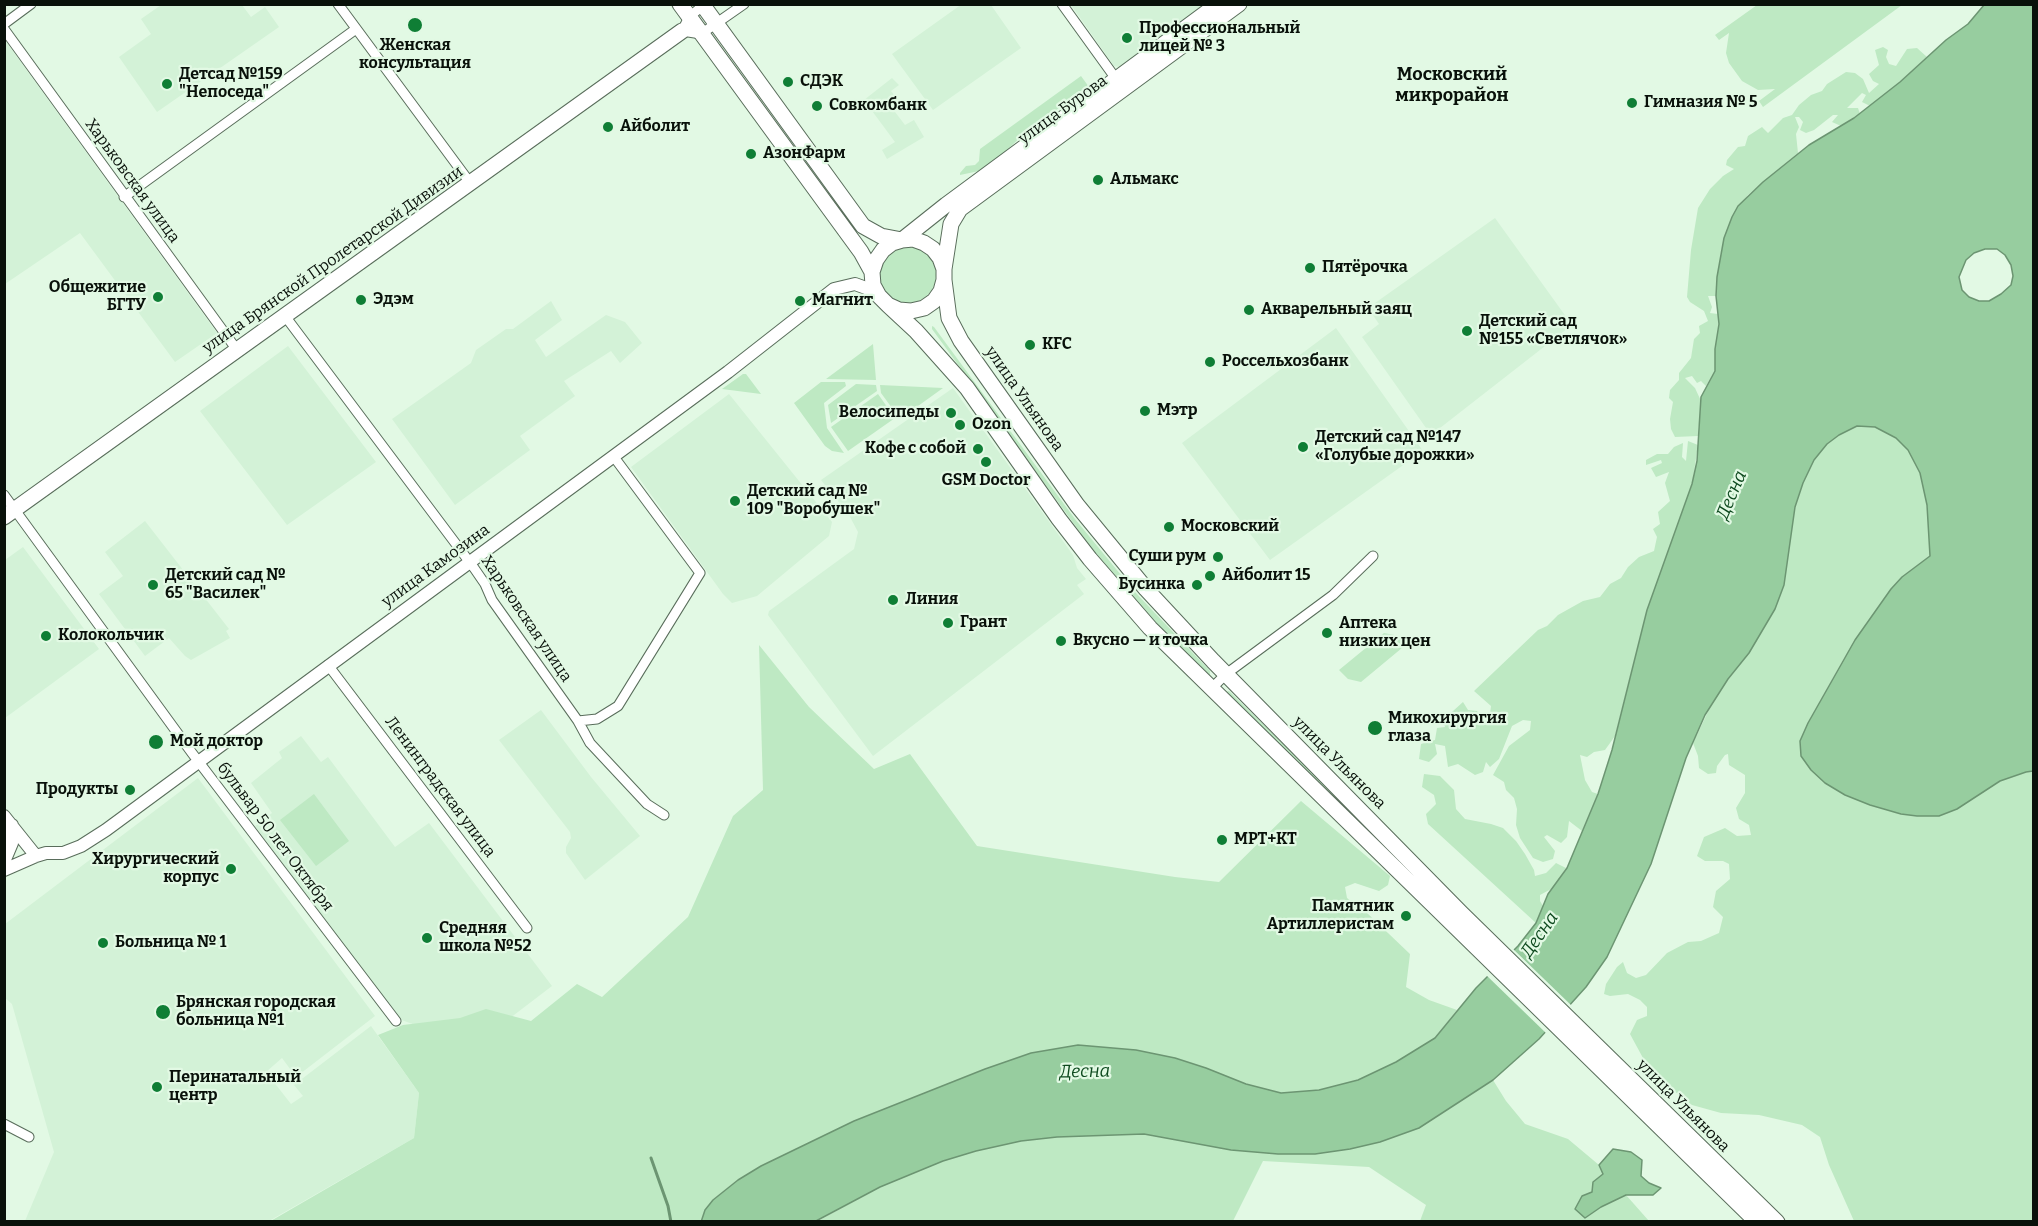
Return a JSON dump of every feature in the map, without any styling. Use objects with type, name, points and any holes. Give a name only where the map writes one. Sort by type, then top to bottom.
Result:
[{"type":"main road","name":"улица Бурова","points":[[944,274],[951,224],[960,209],[1218,4]]},
{"type":"main road","name":"улица Бурова","points":[[902,240],[946,205],[1239,4]]},
{"type":"main road","points":[[704,5],[863,226],[881,236],[902,240]]},
{"type":"main road","points":[[684,11],[861,252],[872,272]]},
{"type":"main road","name":"улица Брянской Пролетарской Дивизии","points":[[10,513],[682,31]]},
{"type":"main road","points":[[914,239],[933,249],[940,258],[944,274],[941,291],[934,301],[924,308],[905,311],[883,300],[873,285],[872,272],[883,250],[892,243],[914,239]]},
{"type":"main road","name":"улица Ульянова","points":[[944,274],[949,318],[961,341],[1077,505],[1146,589],[1456,918]]},
{"type":"main road","name":"улица Ульянова","points":[[883,300],[916,331],[967,388],[1059,519],[1150,628],[1211,689],[1456,918],[1722,1179],[1757,1221]]},
{"type":"main road","name":"улица Ульянова","points":[[1722,1179],[1777,1221]]},
{"type":"street","points":[[4,24],[31,4]]},
{"type":"street","points":[[338,4],[471,184]]},
{"type":"street","points":[[682,31],[701,34],[744,4]]},
{"type":"street","points":[[1062,4],[1120,84]]},
{"type":"street","name":"улица Брянской Пролетарской Дивизии","points":[[682,31],[684,11],[704,5]]},
{"type":"street","name":"Харьковская улица","points":[[4,29],[237,350]]},
{"type":"street","points":[[124,197],[356,29]]},
{"type":"street","name":"улица Камозина","points":[[4,870],[36,856],[46,853],[63,853],[81,846],[106,830],[198,760],[746,359],[834,289],[855,284],[866,288],[883,300]]},
{"type":"street","name":"Харьковская улица","points":[[285,316],[469,561],[485,584],[492,600],[578,721],[590,743],[647,804],[664,815]]},
{"type":"street","points":[[578,721],[597,719],[618,706],[700,573],[614,457]]},
{"type":"street","name":"бульвар 50 лет Октября","points":[[4,495],[10,513],[396,1021]]},
{"type":"street","points":[[1211,689],[1226,674],[1333,595],[1373,556]]},
{"type":"street","name":"Ленинградская улица","points":[[328,665],[527,928]]},
{"type":"street","points":[[8,820],[36,856]]},
{"type":"street","points":[[4,862],[12,843],[8,820]]},
{"type":"street","points":[[5,1126],[29,1137]]},
{"type":"shaded area","points":[[962,4],[991,5],[1021,48],[933,110],[892,54]]},
{"type":"shaded area","name":"Детсад №159 \"Непоседа\"","points":[[161,5],[242,5],[251,17],[265,7],[279,27],[157,112],[119,57],[151,34],[141,19]]},
{"type":"shaded area","name":"Профессиональный лицей № 3","points":[[1071,5],[1205,5],[1120,67],[1114,66]]},
{"type":"shaded area","points":[[1757,5],[1902,5],[1763,107],[1759,101],[1775,89],[1758,90],[1742,81],[1729,63],[1726,53],[1729,33],[1719,40],[1715,35]]},
{"type":"shaded area","points":[[4,39],[217,333],[175,362],[80,233],[5,284]]},
{"type":"shaded area","points":[[1883,47],[1888,50],[1886,57],[1889,64],[1896,66],[1907,49],[1917,48],[1927,57],[1870,106],[1862,102],[1866,95],[1862,93],[1847,108],[1858,108],[1860,114],[1841,126],[1832,122],[1838,115],[1833,115],[1814,130],[1806,133],[1800,130],[1803,122],[1799,117],[1795,117],[1799,127],[1796,134],[1798,153],[1748,195],[1732,217],[1721,252],[1716,296],[1708,296],[1712,307],[1710,313],[1718,314],[1719,324],[1715,349],[1715,371],[1706,386],[1701,381],[1697,383],[1692,376],[1685,378],[1695,388],[1701,401],[1698,436],[1675,437],[1671,429],[1673,402],[1669,398],[1670,390],[1679,380],[1679,373],[1691,358],[1694,339],[1700,333],[1699,326],[1708,321],[1704,311],[1690,302],[1687,297],[1698,208],[1710,189],[1734,169],[1726,165],[1727,160],[1738,147],[1745,146],[1748,136],[1762,127],[1768,133],[1783,118],[1792,115],[1799,105],[1811,95],[1822,91],[1827,84],[1846,72],[1855,73],[1863,79],[1869,93],[1879,84],[1873,81],[1869,74],[1879,65],[1875,50]]},
{"type":"shaded area","points":[[1081,76],[1089,87],[1088,91],[1079,91],[1035,128],[1031,127],[1007,150],[979,171],[960,175],[966,166],[975,165],[979,161],[980,149]]},
{"type":"shaded area","points":[[892,78],[899,85],[891,91],[900,102],[892,108],[905,125],[914,120],[924,137],[887,159],[882,150],[895,142],[864,100]]},
{"type":"shaded area","name":"Детский сад №155 «Светлячок»","points":[[1495,218],[1572,325],[1431,435],[1362,337],[1379,324],[1368,308]]},
{"type":"shaded area","points":[[903,247],[913,247],[928,255],[934,264],[936,275],[934,286],[928,295],[913,303],[903,303],[892,298],[885,291],[880,280],[880,270],[885,259],[892,252]]},
{"type":"shaded area","points":[[551,301],[562,320],[535,340],[546,357],[606,315],[625,322],[642,343],[620,363],[611,351],[564,381],[575,396],[520,436],[530,450],[455,505],[392,419],[471,363],[476,350],[506,329],[513,329]]},
{"type":"shaded area","points":[[932,326],[1075,519],[1135,592],[1210,671],[1210,675],[1207,676],[1170,639],[1093,550]]},
{"type":"shaded area","name":"Детский сад №147 «Голубые дорожки»","points":[[1336,328],[1423,451],[1270,560],[1182,443]]},
{"type":"shaded area","points":[[873,344],[876,380],[826,379]]},
{"type":"shaded area","points":[[288,346],[376,462],[287,525],[200,411]]},
{"type":"shaded area","points":[[746,374],[761,394],[722,389]]},
{"type":"shaded area","points":[[821,382],[845,382],[846,386],[824,403],[827,428],[844,453],[832,451],[825,446],[794,403]]},
{"type":"shaded area","points":[[856,384],[876,385],[877,391],[831,423],[828,405]]},
{"type":"shaded area","points":[[880,385],[943,388],[900,419],[881,393]]},
{"type":"shaded area","points":[[953,388],[1073,555],[1077,568],[1086,579],[1077,585],[1084,594],[873,756],[768,615],[769,611],[854,549],[858,532],[849,515],[821,480]]},
{"type":"shaded area","name":"Детский сад № 109 \"Воробушек\"","points":[[729,394],[832,522],[829,536],[757,596],[732,603],[723,594],[631,467]]},
{"type":"shaded area","points":[[878,394],[895,418],[848,451],[831,427]]},
{"type":"shaded area","points":[[1857,426],[1875,427],[1896,438],[1908,450],[1920,473],[1927,505],[1931,556],[1902,577],[1891,589],[1843,660],[1800,741],[1939,816],[1957,809],[2000,781],[2033,771],[2033,1221],[1854,1221],[1829,1165],[1820,1137],[1802,1125],[1759,1115],[1721,1113],[1692,1105],[1665,1084],[1643,1058],[1630,1034],[1637,1020],[1647,1016],[1647,1007],[1640,1000],[1628,994],[1610,996],[1604,994],[1606,984],[1623,962],[1627,973],[1636,978],[1646,975],[1667,953],[1688,942],[1701,941],[1719,933],[1723,917],[1713,907],[1716,891],[1730,879],[1729,864],[1723,861],[1705,861],[1697,856],[1704,837],[1725,828],[1737,836],[1751,835],[1749,825],[1739,819],[1736,808],[1745,793],[1745,775],[1729,765],[1728,754],[1717,766],[1716,773],[1708,774],[1699,768],[1698,756],[1693,743],[1716,695],[1749,653],[1775,609],[1784,585],[1795,507],[1814,460],[1827,444]]},
{"type":"shaded area","points":[[1688,441],[1698,445],[1692,485],[1647,610],[1615,736],[1605,750],[1594,752],[1587,757],[1580,755],[1585,780],[1592,792],[1598,794],[1582,831],[1569,821],[1567,837],[1561,843],[1547,835],[1544,837],[1555,851],[1553,859],[1543,862],[1533,858],[1520,838],[1516,825],[1517,809],[1514,798],[1506,790],[1504,782],[1493,775],[1509,746],[1530,730],[1531,721],[1523,720],[1512,726],[1499,759],[1490,767],[1486,762],[1483,772],[1475,775],[1458,764],[1448,767],[1445,746],[1435,744],[1437,754],[1429,762],[1419,759],[1421,744],[1435,740],[1437,728],[1445,727],[1443,720],[1463,702],[1468,710],[1477,711],[1484,722],[1489,722],[1491,706],[1474,691],[1538,630],[1583,601],[1600,597],[1610,584],[1621,578],[1628,567],[1639,557],[1654,551],[1657,537],[1653,529],[1660,524],[1658,512],[1670,501],[1665,483],[1669,472],[1656,477],[1651,468],[1662,463],[1661,460],[1646,465],[1646,460],[1657,454],[1668,454],[1674,447],[1683,443],[1682,457],[1686,461]]},
{"type":"shaded area","name":"Детский сад № 65 \"Василек\"","points":[[145,521],[229,629],[226,631],[230,638],[191,660],[169,638],[145,656],[99,594],[123,576],[105,552]]},
{"type":"shaded area","points":[[23,547],[99,649],[5,718],[5,560]]},
{"type":"shaded area","points":[[1384,633],[1400,636],[1408,643],[1361,682],[1348,679],[1339,670]]},
{"type":"shaded area","points":[[759,645],[809,707],[874,769],[910,754],[977,846],[1219,882],[1301,801],[1390,876],[1388,885],[1379,891],[1355,883],[1345,887],[1347,898],[1366,912],[1410,954],[1406,987],[1429,1000],[1457,1010],[1435,1038],[1396,1062],[1358,1080],[1319,1090],[1281,1093],[1246,1084],[1175,1058],[1136,1050],[1031,1053],[854,1121],[761,1166],[738,1180],[713,1200],[705,1210],[701,1221],[269,1222],[414,1138],[419,1093],[378,1035],[403,1025],[460,1018],[486,1009],[531,1021],[577,984],[602,997],[688,917],[733,816],[763,790]]},
{"type":"shaded area","points":[[1229,691],[1384,843],[1384,848],[1226,692]]},
{"type":"shaded area","points":[[541,710],[591,777],[640,836],[585,880],[566,853],[566,847],[571,838],[570,832],[499,740]]},
{"type":"shaded area","name":"Средняя школа №52","points":[[301,736],[321,762],[328,757],[395,847],[429,823],[552,986],[497,1028],[461,1042],[399,1019],[255,826],[272,813],[251,783],[282,758],[279,752]]},
{"type":"shaded area","points":[[1424,774],[1440,776],[1454,790],[1456,809],[1465,819],[1503,828],[1525,854],[1535,876],[1546,873],[1556,863],[1566,868],[1553,888],[1540,895],[1543,906],[1536,923],[1428,824],[1426,814],[1436,804],[1434,795],[1422,787]]},
{"type":"shaded area","name":"Брянская городская больница №1","points":[[198,778],[375,1016],[296,1077],[282,1058],[266,1072],[291,1104],[303,1096],[294,1085],[371,1026],[419,1093],[414,1138],[269,1221],[25,1221],[54,1152],[12,1004],[5,998],[5,924]]},
{"type":"shaded area","points":[[314,794],[349,841],[316,866],[280,820]]},
{"type":"shaded area","points":[[1493,1080],[1506,1101],[1525,1124],[1568,1139],[1599,1165],[1603,1174],[1592,1193],[1585,1218],[1626,1195],[1649,1221],[1420,1221],[1426,1205],[1369,1167],[1263,1161],[1233,1221],[816,1222],[880,1187],[943,1161],[1021,1141],[1057,1137],[1144,1134],[1231,1150],[1278,1154],[1398,1136],[1438,1116]]},
{"type":"water","name":"Десна","points":[[1984,5],[2033,5],[2033,771],[2000,781],[1957,809],[1939,816],[1917,816],[1870,805],[1845,795],[1825,783],[1811,770],[1801,756],[1800,741],[1808,723],[1855,640],[1891,589],[1902,577],[1930,556],[1927,505],[1920,473],[1908,450],[1896,438],[1875,427],[1857,426],[1827,444],[1814,460],[1803,483],[1795,507],[1784,585],[1775,609],[1749,653],[1728,679],[1705,715],[1686,758],[1651,864],[1607,957],[1586,987],[1539,1039],[1493,1080],[1419,1128],[1380,1142],[1350,1149],[1315,1154],[1278,1154],[1231,1150],[1144,1134],[1057,1137],[1021,1141],[943,1161],[880,1187],[816,1221],[701,1222],[705,1210],[713,1200],[738,1180],[761,1166],[854,1121],[1031,1053],[1078,1045],[1136,1050],[1175,1058],[1246,1084],[1281,1093],[1319,1090],[1358,1080],[1396,1062],[1435,1038],[1476,988],[1518,946],[1536,923],[1548,894],[1567,868],[1598,794],[1612,750],[1647,610],[1692,484],[1697,461],[1701,397],[1715,371],[1715,349],[1719,324],[1716,296],[1717,277],[1724,238],[1732,217],[1738,206],[1763,182],[1809,145],[1854,118],[1968,24]],"holes":[[[1985,249],[1997,249],[2005,255],[2011,265],[2013,276],[2011,285],[1989,301],[1979,301],[1969,297],[1962,290],[1959,277],[1966,260],[1974,253]]]},
{"type":"water","points":[[1613,1149],[1631,1152],[1642,1160],[1641,1176],[1649,1183],[1661,1188],[1653,1195],[1626,1195],[1585,1218],[1575,1209],[1582,1196],[1592,1192],[1593,1182],[1603,1174],[1599,1165]]},
{"type":"pier","points":[[1512,948],[1572,1006],[1547,1034],[1485,974]]},
{"type":"waterway","points":[[651,1158],[668,1206],[671,1222]]},
{"type":"place","name":"Женская консультация","points":[[415,25]]},
{"type":"place","name":"Профессиональный лицей № 3","points":[[1127,38]]},
{"type":"place","name":"СДЭК","points":[[788,82]]},
{"type":"place","name":"Детсад №159 \"Непоседа\"","points":[[167,84]]},
{"type":"place","name":"Гимназия № 5","points":[[1632,103]]},
{"type":"place","name":"Совкомбанк","points":[[817,106]]},
{"type":"place","name":"Айболит","points":[[608,127]]},
{"type":"place","name":"АзонФарм","points":[[751,154]]},
{"type":"place","name":"Альмакс","points":[[1098,180]]},
{"type":"place","name":"Пятёрочка","points":[[1310,268]]},
{"type":"place","name":"Общежитие БГТУ","points":[[158,297]]},
{"type":"place","name":"Эдэм","points":[[361,300]]},
{"type":"place","name":"Магнит","points":[[800,301]]},
{"type":"place","name":"Акварельный заяц","points":[[1249,310]]},
{"type":"place","name":"Детский сад №155 «Светлячок»","points":[[1467,331]]},
{"type":"place","name":"KFC","points":[[1030,345]]},
{"type":"place","name":"Россельхозбанк","points":[[1210,362]]},
{"type":"place","name":"Мэтр","points":[[1145,411]]},
{"type":"place","name":"Велосипеды","points":[[951,413]]},
{"type":"place","name":"Ozon","points":[[960,425]]},
{"type":"place","name":"Детский сад №147 «Голубые дорожки»","points":[[1303,447]]},
{"type":"place","name":"Кофе с собой","points":[[978,449]]},
{"type":"place","name":"GSM Doctor","points":[[986,462]]},
{"type":"place","name":"Детский сад № 109 \"Воробушек\"","points":[[735,501]]},
{"type":"place","name":"Московский","points":[[1169,527]]},
{"type":"place","name":"Суши рум","points":[[1218,557]]},
{"type":"place","name":"Айболит 15","points":[[1210,576]]},
{"type":"place","name":"Детский сад № 65 \"Василек\"","points":[[153,585]]},
{"type":"place","name":"Бусинка","points":[[1197,585]]},
{"type":"place","name":"Линия","points":[[893,600]]},
{"type":"place","name":"Грант","points":[[948,623]]},
{"type":"place","name":"Аптека низких цен","points":[[1327,633]]},
{"type":"place","name":"Колокольчик","points":[[46,636]]},
{"type":"place","name":"Вкусно — и точка","points":[[1061,641]]},
{"type":"place","name":"Микохирургия глаза","points":[[1375,728]]},
{"type":"place","name":"Мой доктор","points":[[156,742]]},
{"type":"place","name":"Продукты","points":[[130,790]]},
{"type":"place","name":"МРТ+КТ","points":[[1222,840]]},
{"type":"place","name":"Хирургический корпус","points":[[231,869]]},
{"type":"place","name":"Памятник Артиллеристам","points":[[1406,916]]},
{"type":"place","name":"Средняя школа №52","points":[[427,938]]},
{"type":"place","name":"Больница № 1","points":[[103,943]]},
{"type":"place","name":"Брянская городская больница №1","points":[[163,1012]]},
{"type":"place","name":"Перинатальный центр","points":[[157,1087]]},
{"type":"district","name":"Московский микрорайон","points":[[1452,85]]}]
